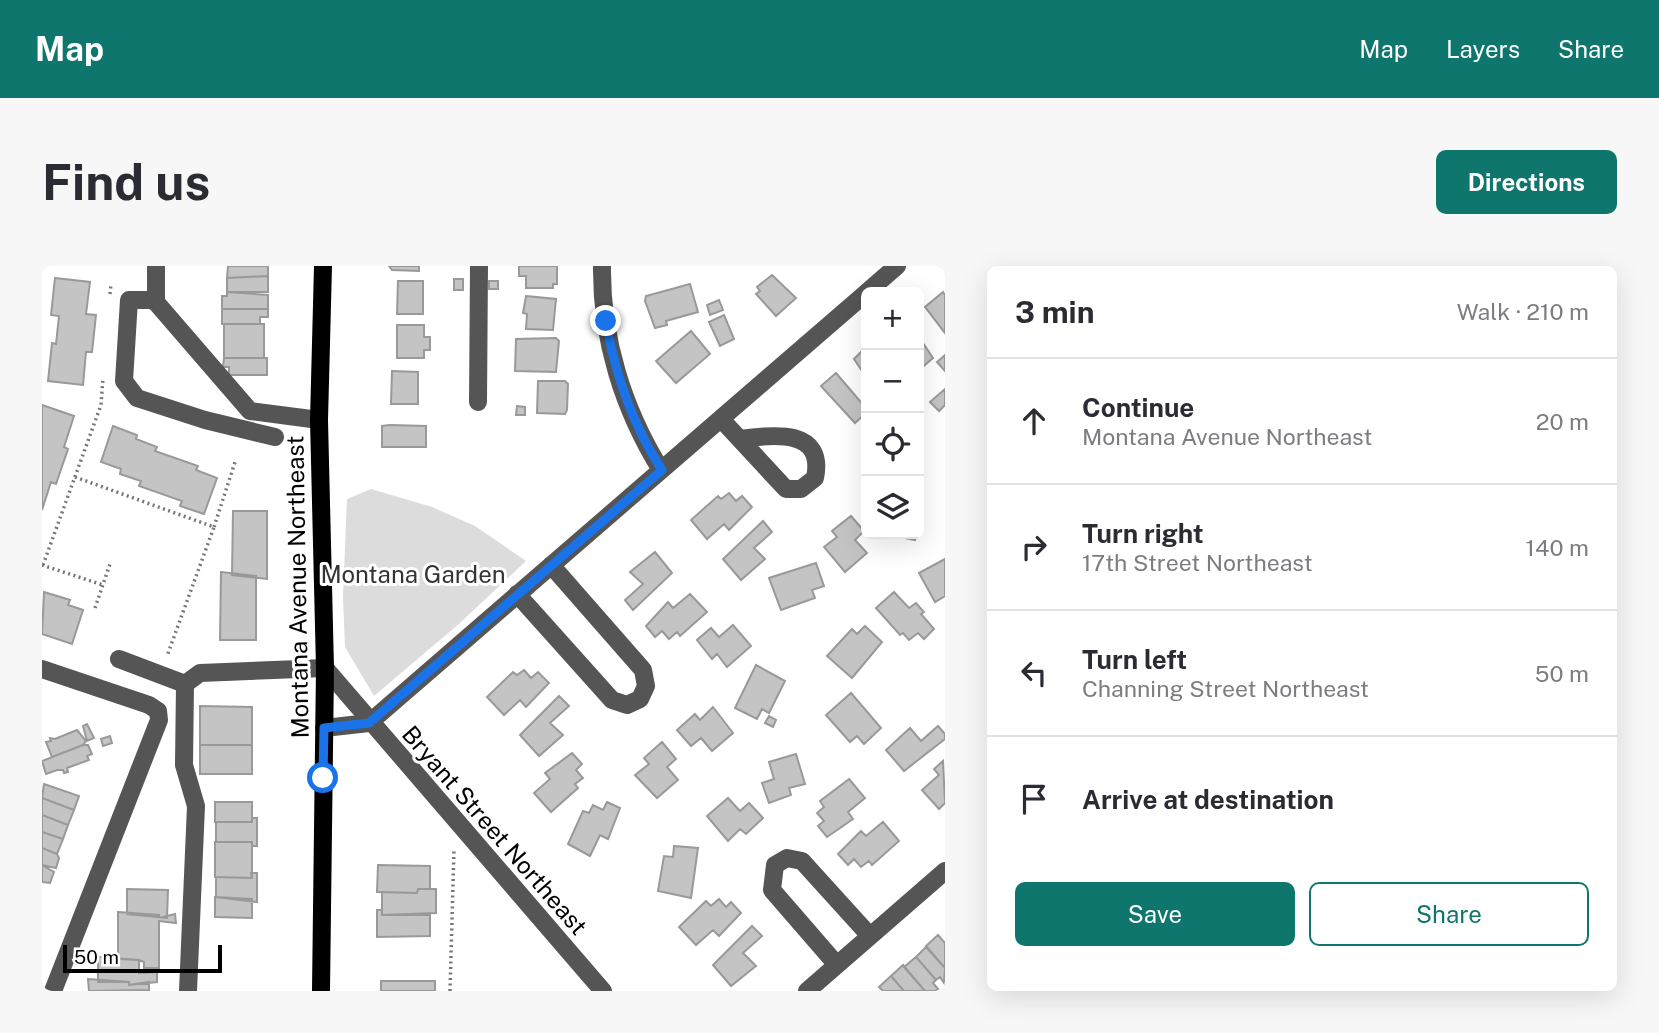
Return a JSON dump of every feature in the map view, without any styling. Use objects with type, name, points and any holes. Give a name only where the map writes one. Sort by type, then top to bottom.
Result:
[{"type":"main road","name":"Montana Avenue Northeast","points":[[321,991],[325,668],[320,421],[323,266]]},
{"type":"street","points":[[156,266],[156,303],[250,411],[320,421]]},
{"type":"street","points":[[478,266],[478,402]]},
{"type":"street","points":[[602,266],[606,321],[618,377],[638,429],[662,470]]},
{"type":"street","points":[[874,287],[897,266]]},
{"type":"street","points":[[324,728],[369,723],[861,298]]},
{"type":"street","points":[[156,303],[130,300],[124,381],[137,398],[205,420],[275,437]]},
{"type":"street","points":[[721,419],[740,439]]},
{"type":"street","points":[[517,594],[612,700],[626,705],[640,699],[646,686],[643,670],[551,565]]},
{"type":"street","points":[[119,659],[185,684]]},
{"type":"street","points":[[185,684],[200,673],[325,668]]},
{"type":"street","name":"Bryant Street Northeast","points":[[325,668],[369,723],[603,991]]},
{"type":"street","points":[[42,669],[149,705],[158,711],[159,720],[53,991]]},
{"type":"street","points":[[185,684],[184,765],[196,806],[188,991]]},
{"type":"street","points":[[837,965],[772,890],[775,865],[787,858],[802,861],[870,936]]},
{"type":"street","points":[[807,991],[945,871]]},
{"type":"path","points":[[109,297],[110,284]]},
{"type":"path","points":[[103,585],[42,565],[101,405],[104,365]]},
{"type":"path","points":[[166,659],[236,459]]},
{"type":"path","points":[[75,477],[214,527]]},
{"type":"path","points":[[95,608],[110,564]]},
{"type":"path","points":[[450,991],[454,847]]},
{"type":"green space","name":"Montana Garden","points":[[371,489],[432,507],[475,526],[526,561],[460,623],[374,696],[345,647],[343,597],[347,499]]},
{"type":"building","points":[[228,266],[268,266],[268,276],[227,278]]},
{"type":"building","points":[[389,266],[419,266],[419,271],[392,270]]},
{"type":"building","points":[[519,266],[557,266],[557,284],[553,284],[553,288],[526,288],[526,276],[519,276]]},
{"type":"building","points":[[772,275],[796,298],[776,316],[756,294],[760,291],[757,287]]},
{"type":"building","points":[[268,276],[268,292],[227,292],[227,278]]},
{"type":"building","points":[[55,278],[90,282],[86,314],[96,315],[92,352],[86,352],[83,385],[48,381],[52,343],[56,344],[59,316],[51,315]]},
{"type":"building","points":[[454,279],[463,279],[463,290],[454,290]]},
{"type":"building","points":[[398,281],[423,281],[423,314],[397,314]]},
{"type":"building","points":[[489,281],[498,281],[498,289],[489,289]]},
{"type":"building","points":[[690,284],[698,312],[666,321],[667,325],[655,328],[645,301],[646,296]]},
{"type":"building","points":[[227,292],[268,295],[268,309],[222,309],[222,296],[227,296]]},
{"type":"building","points":[[943,292],[945,295],[945,333],[925,307]]},
{"type":"building","points":[[526,296],[556,299],[553,330],[526,329],[527,314],[523,313]]},
{"type":"building","points":[[719,300],[723,310],[710,315],[707,305]]},
{"type":"building","points":[[222,309],[268,309],[268,317],[260,317],[260,324],[222,324]]},
{"type":"building","points":[[724,315],[734,339],[720,346],[709,322]]},
{"type":"building","points":[[224,324],[264,324],[264,358],[224,358]]},
{"type":"building","points":[[397,325],[424,325],[424,337],[430,337],[430,350],[424,350],[424,358],[397,358]]},
{"type":"building","points":[[691,331],[710,354],[676,383],[656,361]]},
{"type":"building","points":[[556,338],[559,341],[556,372],[515,371],[516,339]]},
{"type":"building","points":[[924,344],[933,358],[924,366]]},
{"type":"building","points":[[861,352],[861,370],[854,359]]},
{"type":"building","points":[[945,355],[945,371],[937,362]]},
{"type":"building","points":[[224,358],[267,358],[267,375],[229,375],[229,367],[223,367]]},
{"type":"building","points":[[392,371],[418,372],[418,404],[391,404]]},
{"type":"building","points":[[836,373],[861,402],[861,418],[855,423],[821,386]]},
{"type":"building","points":[[538,381],[565,381],[568,384],[565,414],[537,413]]},
{"type":"building","points":[[945,389],[945,405],[939,411],[930,402]]},
{"type":"building","points":[[42,405],[74,416],[64,447],[68,449],[56,484],[51,482],[42,510]]},
{"type":"building","points":[[517,406],[525,407],[525,415],[516,415]]},
{"type":"building","points":[[113,426],[137,435],[136,439],[157,447],[155,451],[198,466],[196,470],[217,478],[204,514],[180,506],[182,501],[139,486],[141,481],[120,474],[121,469],[101,462]]},
{"type":"building","points":[[382,426],[426,426],[426,447],[382,447]]},
{"type":"building","points":[[729,493],[736,501],[742,496],[752,507],[729,530],[724,524],[707,539],[691,520],[718,496],[721,499]]},
{"type":"building","points":[[233,511],[267,511],[267,579],[232,575]]},
{"type":"building","points":[[851,516],[861,528],[861,534],[855,540],[867,553],[845,572],[824,547],[837,537],[832,531]]},
{"type":"building","points":[[763,521],[772,532],[754,548],[765,559],[741,580],[723,559]]},
{"type":"building","points":[[655,552],[672,573],[633,610],[625,600],[643,584],[630,572]]},
{"type":"building","points":[[945,559],[945,596],[935,602],[919,573]]},
{"type":"building","points":[[816,563],[824,586],[812,590],[815,598],[781,610],[769,578]]},
{"type":"building","points":[[221,572],[256,576],[256,640],[220,640]]},
{"type":"building","points":[[44,592],[70,600],[68,605],[83,610],[72,644],[42,634]]},
{"type":"building","points":[[894,592],[909,608],[916,603],[924,612],[921,614],[934,629],[924,639],[918,633],[909,640],[903,633],[900,635],[876,608]]},
{"type":"building","points":[[690,594],[707,612],[680,636],[677,632],[669,639],[662,631],[655,637],[646,626],[668,602],[673,608]]},
{"type":"building","points":[[733,625],[751,646],[727,667],[717,654],[712,659],[697,640],[711,628],[719,637]]},
{"type":"building","points":[[865,626],[882,642],[852,678],[827,656],[852,629],[857,634]]},
{"type":"building","points":[[756,665],[785,681],[769,713],[762,709],[757,719],[735,708]]},
{"type":"building","points":[[524,670],[531,678],[538,672],[549,683],[526,707],[520,700],[504,715],[487,697],[513,672],[517,675]]},
{"type":"building","points":[[851,693],[881,728],[864,744],[857,736],[850,742],[826,715]]},
{"type":"building","points":[[559,696],[569,706],[550,723],[563,735],[539,756],[520,735]]},
{"type":"building","points":[[200,706],[252,707],[252,745],[200,745]]},
{"type":"building","points":[[713,707],[733,733],[712,751],[701,738],[691,746],[677,730],[695,714],[700,720]]},
{"type":"building","points":[[769,716],[776,720],[773,727],[765,723]]},
{"type":"building","points":[[87,724],[94,738],[87,741],[83,726]]},
{"type":"building","points":[[938,726],[945,734],[945,739],[904,771],[886,750],[910,728],[921,741]]},
{"type":"building","points":[[77,730],[86,741],[83,745],[52,757],[46,742],[51,741],[50,738],[55,739]]},
{"type":"building","points":[[110,736],[112,743],[103,746],[101,739]]},
{"type":"building","points":[[662,742],[676,759],[667,767],[678,780],[657,798],[635,775],[649,764],[644,758]]},
{"type":"building","points":[[88,745],[92,754],[87,756],[89,760],[67,768],[68,772],[57,770],[46,774],[42,761]]},
{"type":"building","points":[[200,745],[252,745],[252,774],[200,774]]},
{"type":"building","points":[[572,753],[582,764],[576,770],[583,778],[575,784],[578,788],[551,812],[534,793],[550,779],[545,773]]},
{"type":"building","points":[[796,754],[805,784],[789,788],[791,795],[769,803],[762,783],[774,779],[769,762]]},
{"type":"building","points":[[943,761],[945,803],[939,809],[922,790],[939,775],[934,769]]},
{"type":"building","points":[[849,779],[865,798],[848,812],[853,819],[827,837],[818,826],[824,821],[817,813],[824,807],[820,801]]},
{"type":"building","points":[[44,784],[79,796],[74,810],[42,798]]},
{"type":"building","points":[[42,798],[74,810],[68,825],[42,815]]},
{"type":"building","points":[[728,798],[740,811],[749,803],[763,818],[746,834],[740,829],[728,841],[707,816]]},
{"type":"building","points":[[215,802],[252,802],[252,822],[215,822]]},
{"type":"building","points":[[607,802],[620,808],[608,839],[600,835],[590,856],[568,844],[583,811],[589,813],[593,805],[603,810]]},
{"type":"building","points":[[42,815],[68,825],[63,839],[42,832]]},
{"type":"building","points":[[252,818],[257,818],[257,846],[252,846],[252,842],[216,842],[216,822],[252,822]]},
{"type":"building","points":[[883,822],[899,841],[872,865],[869,861],[861,867],[854,859],[848,865],[838,854],[861,831],[866,836]]},
{"type":"building","points":[[42,832],[63,839],[57,854],[42,848]]},
{"type":"building","points":[[215,842],[252,842],[252,878],[215,877]]},
{"type":"building","points":[[674,846],[698,848],[691,898],[658,891],[664,856],[673,857]]},
{"type":"building","points":[[42,848],[57,854],[59,858],[56,868],[42,865]]},
{"type":"building","points":[[42,865],[54,872],[50,883],[42,882]]},
{"type":"building","points":[[378,865],[430,866],[430,889],[418,889],[417,893],[377,892]]},
{"type":"building","points":[[251,873],[257,873],[257,902],[216,897],[216,877],[252,878]]},
{"type":"building","points":[[127,889],[168,890],[167,918],[127,914]]},
{"type":"building","points":[[418,889],[436,889],[436,913],[382,915],[382,892],[417,893]]},
{"type":"building","points":[[215,897],[252,899],[252,918],[215,917]]},
{"type":"building","points":[[719,899],[726,907],[731,902],[741,913],[719,936],[713,930],[696,945],[679,927],[706,901],[711,906]]},
{"type":"building","points":[[377,910],[382,910],[382,915],[430,915],[430,936],[377,937]]},
{"type":"building","points":[[118,912],[159,915],[159,918],[175,914],[176,923],[159,921],[159,968],[144,968],[144,962],[139,960],[118,959]]},
{"type":"building","points":[[752,926],[762,936],[743,953],[756,966],[731,986],[713,965]]},
{"type":"building","points":[[938,935],[945,943],[945,968],[926,946]]},
{"type":"building","points":[[926,947],[945,968],[944,983],[940,977],[936,980],[916,957]]},
{"type":"building","points":[[98,957],[139,960],[139,973],[157,972],[157,982],[129,985],[129,982],[98,982]]},
{"type":"building","points":[[916,957],[936,980],[933,983],[938,989],[935,991],[925,991],[904,967]]},
{"type":"building","points":[[903,965],[925,991],[904,991],[891,976]]},
{"type":"building","points":[[891,976],[904,991],[883,991],[879,987]]},
{"type":"building","points":[[88,979],[129,982],[129,985],[149,982],[149,990],[89,991]]},
{"type":"building","points":[[381,981],[435,981],[435,991],[381,991]]},
{"type":"route","points":[[323,778],[324,728],[369,723],[662,470],[629,409],[612,356],[606,321]]}]
